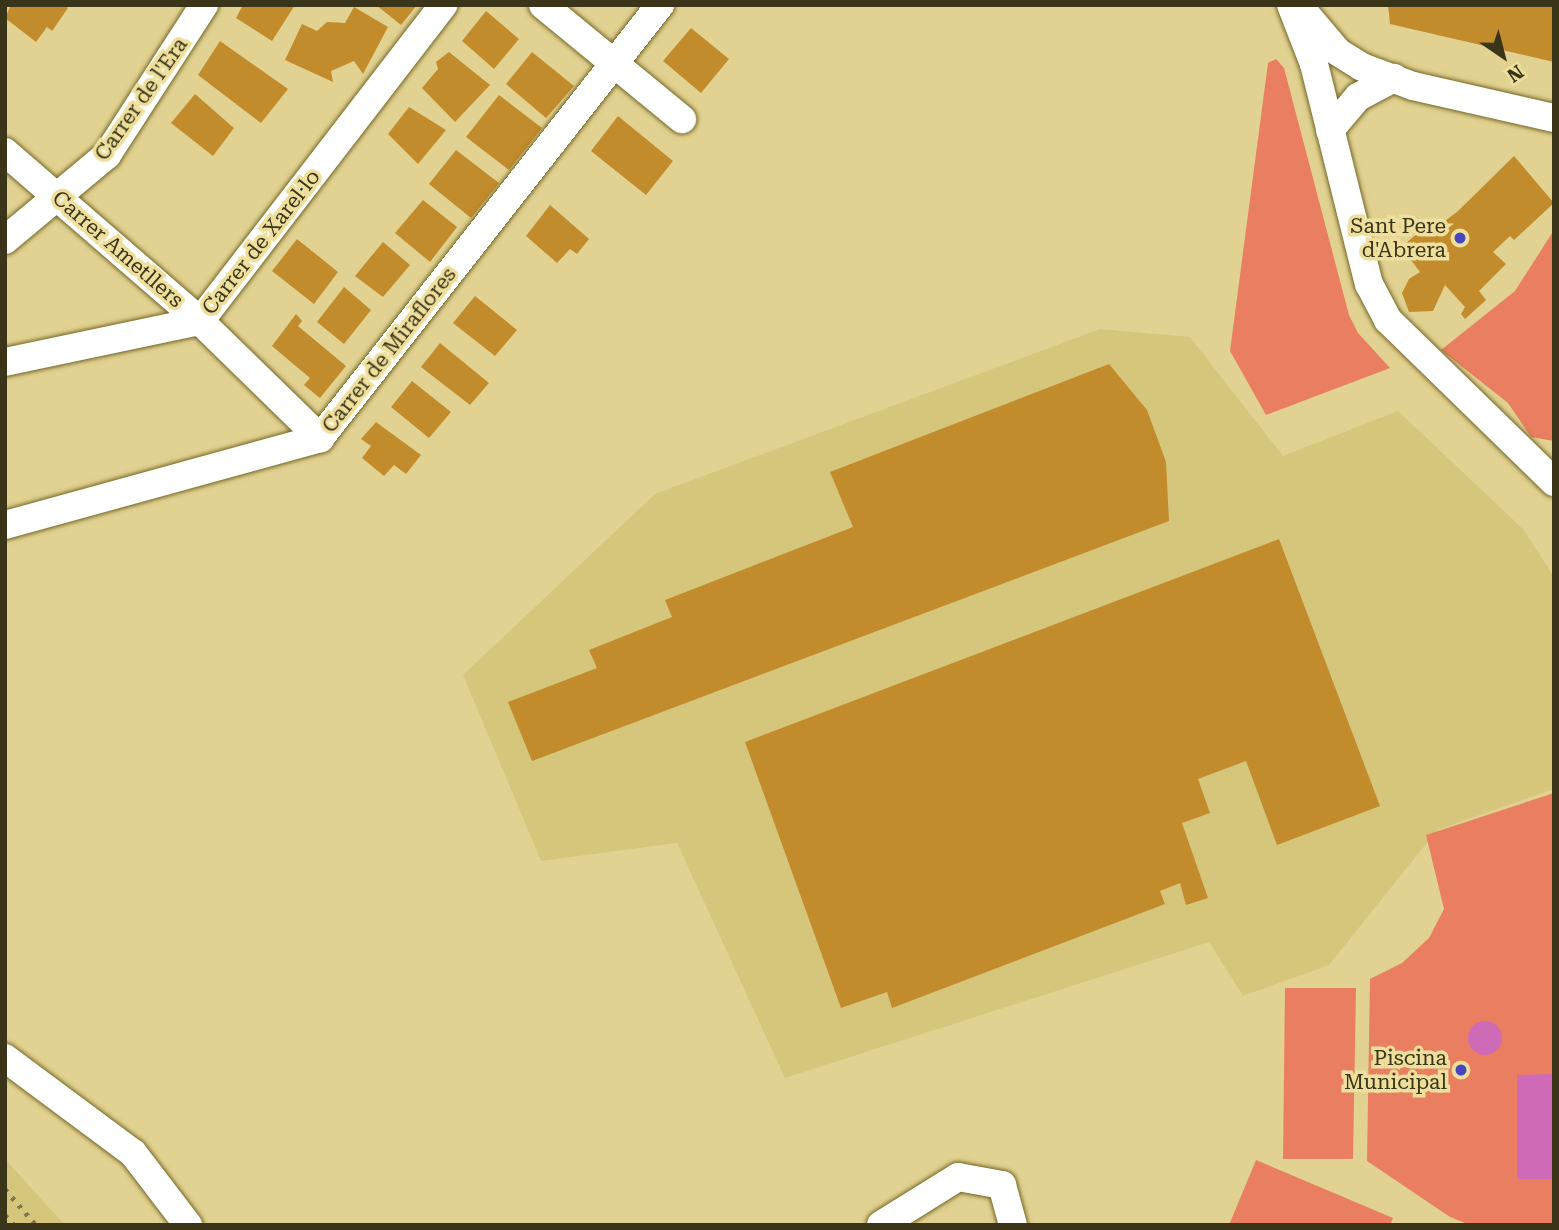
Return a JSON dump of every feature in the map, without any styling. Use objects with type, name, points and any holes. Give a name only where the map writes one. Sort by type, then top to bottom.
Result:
[{"type":"street","name":"Carrer de l'Era","points":[[5,240],[60,198],[107,155],[204,5]]},
{"type":"street","name":"Carrer de Xarel·lo","points":[[5,362],[200,321],[443,5]]},
{"type":"street","points":[[543,5],[682,119]]},
{"type":"street","name":"Carrer de Miraflores","points":[[5,525],[320,438],[660,5]]},
{"type":"street","points":[[1291,5],[1314,64],[1369,284],[1388,320],[1554,482]]},
{"type":"street","points":[[1298,5],[1338,52],[1362,68],[1554,118]]},
{"type":"street","points":[[1330,130],[1358,97],[1394,78]]},
{"type":"street","name":"Carrer Ametllers","points":[[5,152],[200,321],[320,438]]},
{"type":"street","points":[[5,1058],[133,1153],[188,1225]]},
{"type":"street","points":[[881,1225],[958,1177],[1002,1185],[1013,1225]]},
{"type":"shaded area","points":[[1276,59],[1284,68],[1349,315],[1358,333],[1390,368],[1266,415],[1230,351],[1268,63]]},
{"type":"shaded area","points":[[1554,230],[1554,441],[1531,437],[1508,403],[1441,350],[1515,291]]},
{"type":"shaded area","points":[[1100,329],[1190,337],[1283,456],[1398,411],[1523,529],[1554,577],[1554,789],[1437,830],[1329,965],[1243,996],[1209,942],[785,1078],[677,843],[541,861],[463,675],[655,494]]},
{"type":"shaded area","name":"Piscina Municipal","points":[[1554,793],[1554,1225],[1470,1225],[1450,1217],[1367,1161],[1370,979],[1402,963],[1429,938],[1444,909],[1426,835]]},
{"type":"shaded area","points":[[1285,988],[1356,988],[1353,1159],[1283,1159]]},
{"type":"shaded area","points":[[1485,1021],[1497,1026],[1502,1038],[1497,1050],[1485,1055],[1473,1050],[1468,1038],[1473,1026]]},
{"type":"shaded area","points":[[1554,1074],[1554,1179],[1517,1179],[1517,1075]]},
{"type":"shaded area","points":[[5,1159],[62,1222],[64,1225],[5,1225]]},
{"type":"shaded area","points":[[1256,1160],[1393,1218],[1390,1225],[1229,1225]]},
{"type":"building","points":[[11,5],[64,5],[68,8],[52,31],[47,27],[36,42],[5,18]]},
{"type":"building","points":[[243,5],[295,5],[272,41],[236,18]]},
{"type":"building","points":[[376,5],[417,5],[401,25]]},
{"type":"building","points":[[1388,5],[1554,5],[1554,62],[1390,24]]},
{"type":"building","points":[[354,7],[388,27],[363,74],[354,61],[331,71],[333,82],[285,60],[302,24],[317,31],[327,22],[345,23]]},
{"type":"building","points":[[486,11],[519,39],[494,69],[462,41]]},
{"type":"building","points":[[691,28],[729,59],[701,93],[663,61]]},
{"type":"building","points":[[220,41],[288,89],[261,123],[198,75]]},
{"type":"building","points":[[449,52],[490,85],[455,122],[422,88],[438,69],[436,62]]},
{"type":"building","points":[[532,52],[574,86],[546,118],[506,84]]},
{"type":"building","points":[[195,94],[234,128],[213,156],[171,123]]},
{"type":"building","points":[[499,95],[542,128],[509,170],[466,137]]},
{"type":"building","points":[[409,107],[446,130],[418,164],[388,134]]},
{"type":"building","points":[[618,116],[673,161],[646,195],[591,151]]},
{"type":"building","points":[[456,150],[499,183],[471,218],[429,184]]},
{"type":"building","name":"Sant Pere d'Abrera","points":[[1514,156],[1554,203],[1514,240],[1510,236],[1493,252],[1506,264],[1479,291],[1486,300],[1465,319],[1461,314],[1465,307],[1445,285],[1433,311],[1409,312],[1402,293],[1409,279],[1420,272],[1401,247],[1423,229],[1427,234],[1457,212]]},
{"type":"building","points":[[423,200],[457,227],[430,262],[395,233]]},
{"type":"building","points":[[550,205],[589,239],[577,254],[570,249],[557,263],[526,236]]},
{"type":"building","points":[[297,239],[338,272],[314,304],[272,271]]},
{"type":"building","points":[[383,242],[410,265],[383,297],[355,276]]},
{"type":"building","points":[[344,287],[371,310],[344,344],[317,322]]},
{"type":"building","points":[[475,296],[517,330],[495,356],[453,323]]},
{"type":"building","points":[[296,314],[302,321],[298,326],[346,366],[320,398],[304,385],[310,378],[272,346]]},
{"type":"building","points":[[440,343],[489,383],[470,405],[421,367]]},
{"type":"building","points":[[1109,364],[1147,410],[1166,462],[1169,521],[532,761],[508,702],[597,668],[589,650],[672,617],[665,600],[853,527],[830,472]]},
{"type":"building","points":[[412,381],[451,412],[429,438],[391,407]]},
{"type":"building","points":[[376,422],[421,455],[406,474],[394,465],[384,476],[362,458],[371,446],[361,439]]},
{"type":"building","points":[[1279,539],[1380,806],[1277,845],[1246,761],[1198,779],[1210,813],[1182,823],[1208,898],[1186,905],[1180,883],[1160,891],[1165,904],[892,1008],[887,992],[841,1008],[745,742]]},
{"type":"railway","points":[[5,1189],[36,1225]]},
{"type":"railway","points":[[5,1215],[14,1225]]},
{"type":"place","name":"Sant Pere d'Abrera","points":[[1460,238]]},
{"type":"place","name":"Piscina Municipal","points":[[1461,1070]]}]
